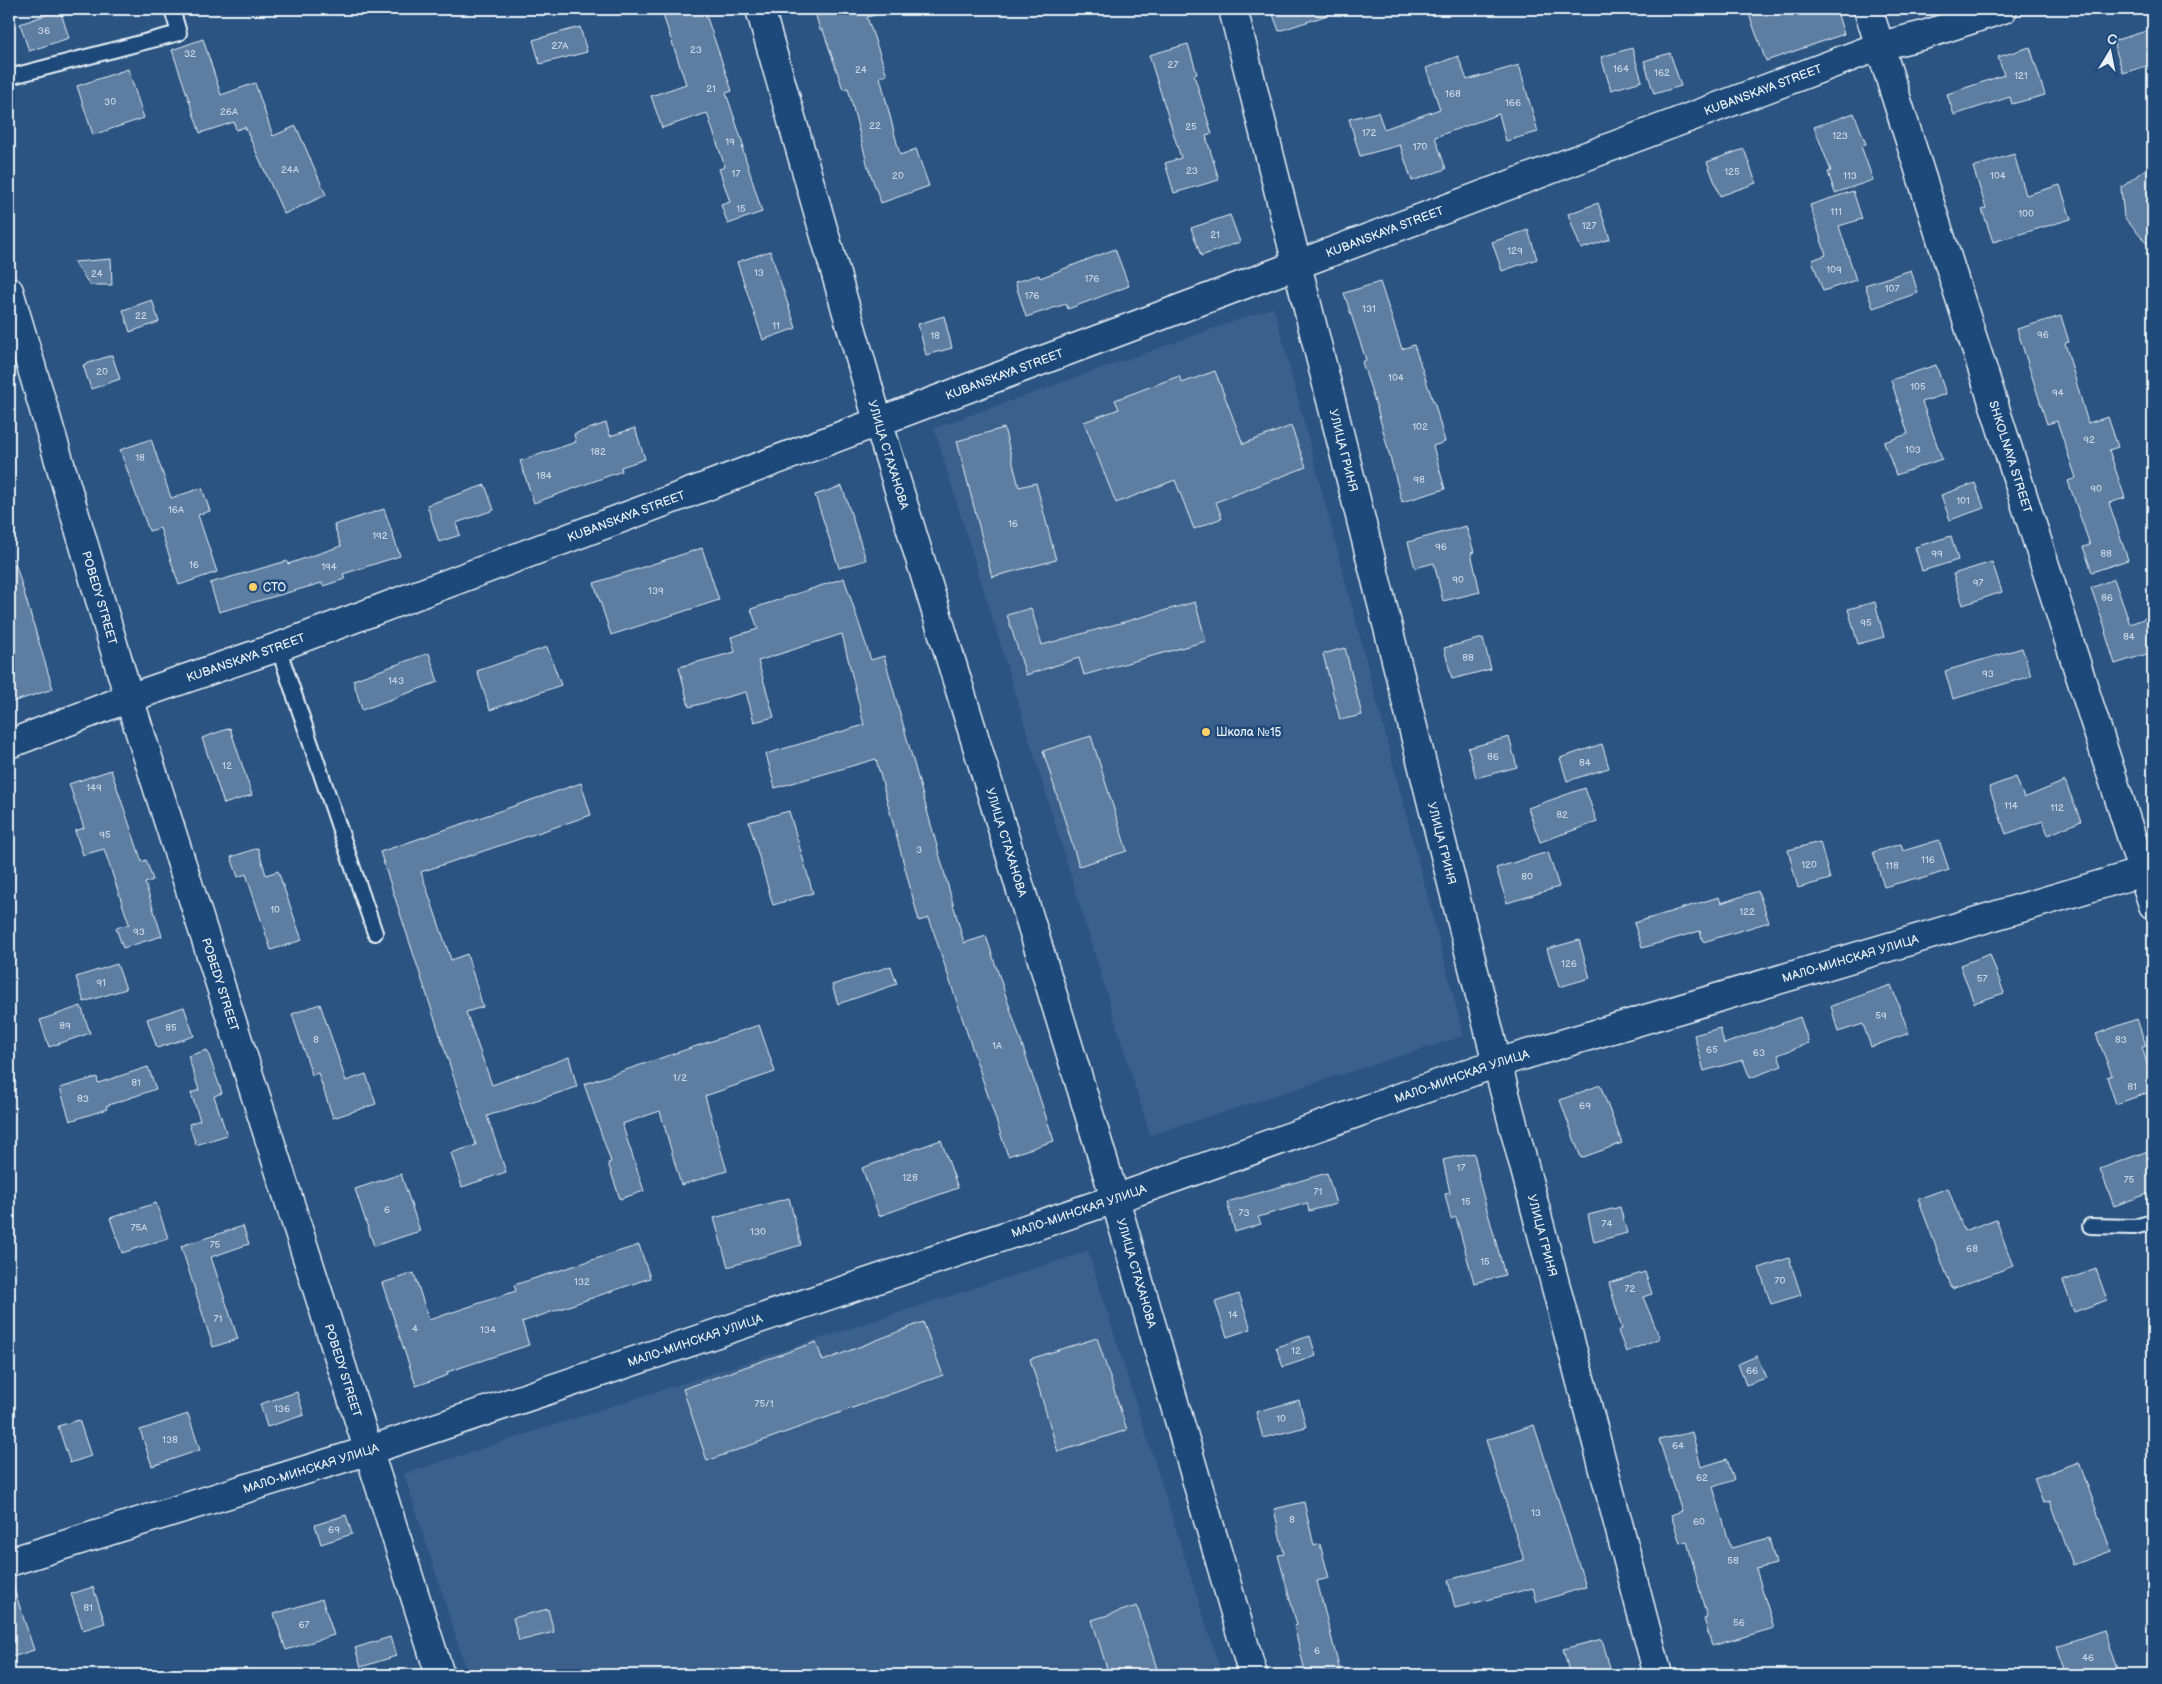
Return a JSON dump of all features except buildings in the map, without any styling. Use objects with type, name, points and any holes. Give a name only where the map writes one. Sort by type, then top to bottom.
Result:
[{"type":"street","name":"УЛИЦА СТАХАНОВА","points":[[760,9],[878,421],[1115,1199],[1253,1675]]},
{"type":"street","name":"УЛИЦА ГРИНЯ","points":[[1233,9],[1498,1063],[1658,1675]]},
{"type":"street","name":"SHKOLNAYA STREET","points":[[1868,9],[2148,871],[2153,905]]},
{"type":"street","name":"KUBANSKAYA STREET","points":[[9,744],[129,698],[278,647],[1880,46],[1924,36],[2003,9]]},
{"type":"street","name":"POBEDY STREET","points":[[9,291],[129,698],[370,1450],[440,1675]]},
{"type":"street","name":"МАЛО-МИНСКАЯ УЛИЦА","points":[[9,1562],[370,1450],[1115,1199],[1498,1063],[2148,871]]},
{"type":"lane","points":[[9,77],[179,33],[172,9]]},
{"type":"lane","points":[[278,647],[375,933]]},
{"type":"lane","points":[[2090,1226],[2134,1227],[2153,1222]]},
{"type":"shaded area","name":"Школа №15","points":[[1274,307],[1464,1036],[1150,1135],[934,428]]},
{"type":"shaded area","points":[[1088,1251],[1222,1675],[468,1675],[404,1474]]},
{"type":"place","name":"СТО","points":[[253,587]]},
{"type":"place","name":"Школа №15","points":[[1206,732]]}]
